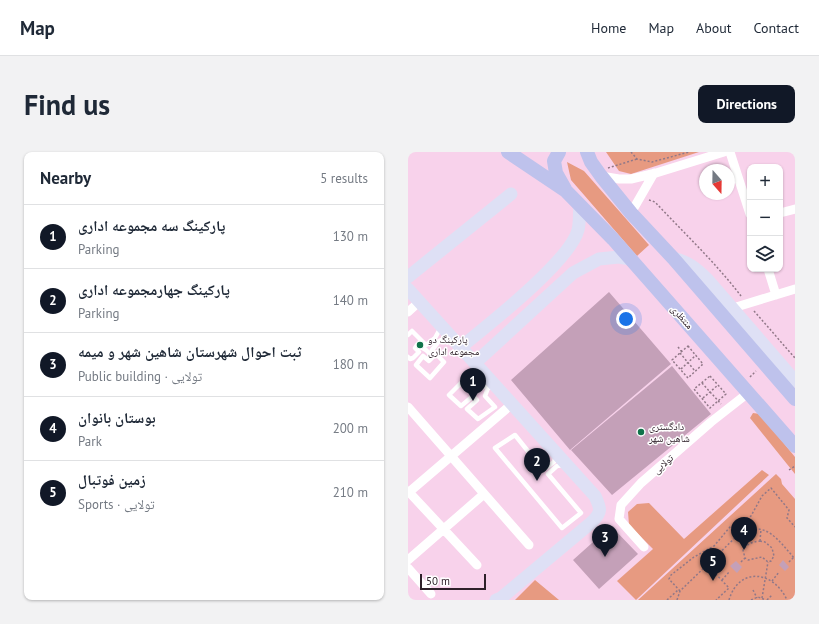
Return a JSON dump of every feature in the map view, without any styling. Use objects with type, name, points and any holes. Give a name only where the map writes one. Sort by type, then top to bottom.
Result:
[{"type":"main road","points":[[508,152],[566,191]]},
{"type":"main road","points":[[559,152],[554,162],[556,173],[566,191]]},
{"type":"main road","points":[[578,152],[589,157],[604,172],[631,213],[673,258],[795,399]]},
{"type":"main road","name":"منتظری","points":[[566,191],[630,259],[795,446]]},
{"type":"street","points":[[604,172],[619,179],[631,179],[724,152]]},
{"type":"street","points":[[730,152],[747,205]]},
{"type":"street","points":[[631,213],[654,173]]},
{"type":"street","points":[[408,277],[511,194]]},
{"type":"street","points":[[461,347],[506,310],[570,248],[578,231],[580,206]]},
{"type":"street","points":[[783,213],[795,209]]},
{"type":"street","points":[[562,256],[571,263],[573,273]]},
{"type":"street","points":[[475,363],[573,273],[599,260],[619,257],[630,259]]},
{"type":"street","points":[[673,258],[684,261],[695,267],[707,279],[795,381]]},
{"type":"street","points":[[769,272],[776,294]]},
{"type":"street","points":[[408,289],[595,496],[600,507],[599,515],[592,522],[499,599]]},
{"type":"street","points":[[733,308],[795,289]]},
{"type":"street","points":[[408,312],[420,301]]},
{"type":"street","name":"تولایی","points":[[644,547],[619,519],[621,505],[641,483],[711,422],[748,393]]},
{"type":"street","points":[[477,564],[408,492],[512,404]]},
{"type":"street","points":[[408,408],[529,545]]},
{"type":"street","points":[[408,560],[484,494]]},
{"type":"street","points":[[408,568],[431,594]]},
{"type":"lane","points":[[408,335],[412,331],[426,345],[435,338],[441,326]]},
{"type":"lane","points":[[408,357],[410,359],[413,358],[419,352],[415,348],[417,345],[426,350],[433,357],[429,361],[423,356],[416,365],[430,378],[444,362],[432,350],[439,341],[446,336],[452,337]]},
{"type":"lane","points":[[466,378],[478,390],[492,382],[485,396],[495,407],[478,420],[467,410],[477,400],[474,396],[461,406],[449,395],[466,378]]},
{"type":"lane","points":[[556,453],[554,462],[543,470],[515,435],[495,448],[562,528],[581,513],[548,474],[557,466],[562,464],[568,466]]},
{"type":"path","points":[[631,152],[637,159]]},
{"type":"path","points":[[604,172],[637,159],[652,162],[689,152]]},
{"type":"path","points":[[640,198],[655,202],[684,234],[704,252],[741,297],[748,303],[757,316],[795,358]]},
{"type":"path","points":[[688,346],[703,364],[688,378],[672,360],[681,353],[688,346]]},
{"type":"path","points":[[678,347],[695,371]]},
{"type":"path","points":[[680,369],[696,355]]},
{"type":"path","points":[[710,376],[726,394],[710,408],[694,389],[702,383],[710,376]]},
{"type":"path","points":[[702,383],[718,401]]},
{"type":"path","points":[[702,399],[718,385]]},
{"type":"path","points":[[789,470],[795,466]]},
{"type":"path","points":[[679,591],[669,579],[671,575],[694,557],[714,546],[730,527],[751,516],[762,496],[771,488],[789,510],[787,518],[795,527]]},
{"type":"path","points":[[667,600],[679,591],[738,535],[752,528],[772,533],[794,558],[789,562]]},
{"type":"path","points":[[760,529],[760,541]]},
{"type":"path","points":[[745,558],[743,550],[745,547],[749,544],[760,541],[765,542],[774,552],[773,559],[768,562],[762,598]]},
{"type":"path","points":[[745,558],[751,560],[762,557],[768,562]]},
{"type":"path","points":[[741,562],[745,558]]},
{"type":"path","points":[[714,571],[729,588],[716,600]]},
{"type":"path","points":[[722,580],[730,571]]},
{"type":"path","points":[[772,581],[779,572]]},
{"type":"path","points":[[729,600],[735,588],[751,576],[765,577],[772,581],[782,590],[787,600]]},
{"type":"path","points":[[753,590],[757,598]]},
{"type":"path","points":[[677,600],[679,591]]},
{"type":"path","points":[[751,600],[757,598],[766,600],[772,595]]},
{"type":"shaded area","points":[[606,152],[699,152],[631,174],[619,171]]},
{"type":"shaded area","points":[[567,162],[584,171],[649,245],[637,256],[571,180]]},
{"type":"shaded area","points":[[753,413],[760,414],[795,457],[795,474],[750,418]]},
{"type":"shaded area","points":[[762,470],[769,475],[636,600],[617,581],[653,549],[629,525],[628,512],[637,504],[649,503],[684,539]]},
{"type":"shaded area","points":[[776,474],[781,479],[782,484],[795,499],[795,600],[638,600]]},
{"type":"shaded area","points":[[535,580],[559,600],[515,600]]},
{"type":"building","points":[[609,292],[671,364],[570,450],[511,380]]},
{"type":"building","name":"دادگستری شاهین شهر","points":[[672,366],[711,414],[612,495],[571,450]]},
{"type":"building","points":[[611,526],[638,554],[599,589],[573,560]]},
{"type":"building","points":[[783,560],[789,567],[785,571],[779,565]]},
{"type":"building","points":[[736,561],[742,567],[737,573],[730,566]]},
{"type":"place","name":"پارکینگ دو مجموعه اداری","points":[[420,345]]},
{"type":"place","name":"پارکینگ سه مجموعه اداری","points":[[473,401]]},
{"type":"place","name":"دادگستری شاهین شهر","points":[[641,432]]},
{"type":"place","name":"پارکینگ جهارمجموعه اداری","points":[[537,481]]},
{"type":"place","name":"بوستان بانوان","points":[[744,550]]},
{"type":"place","name":"ثبت احوال شهرستان شاهین شهر و میمه","points":[[605,557]]},
{"type":"place","name":"زمین فوتبال","points":[[713,581]]}]
